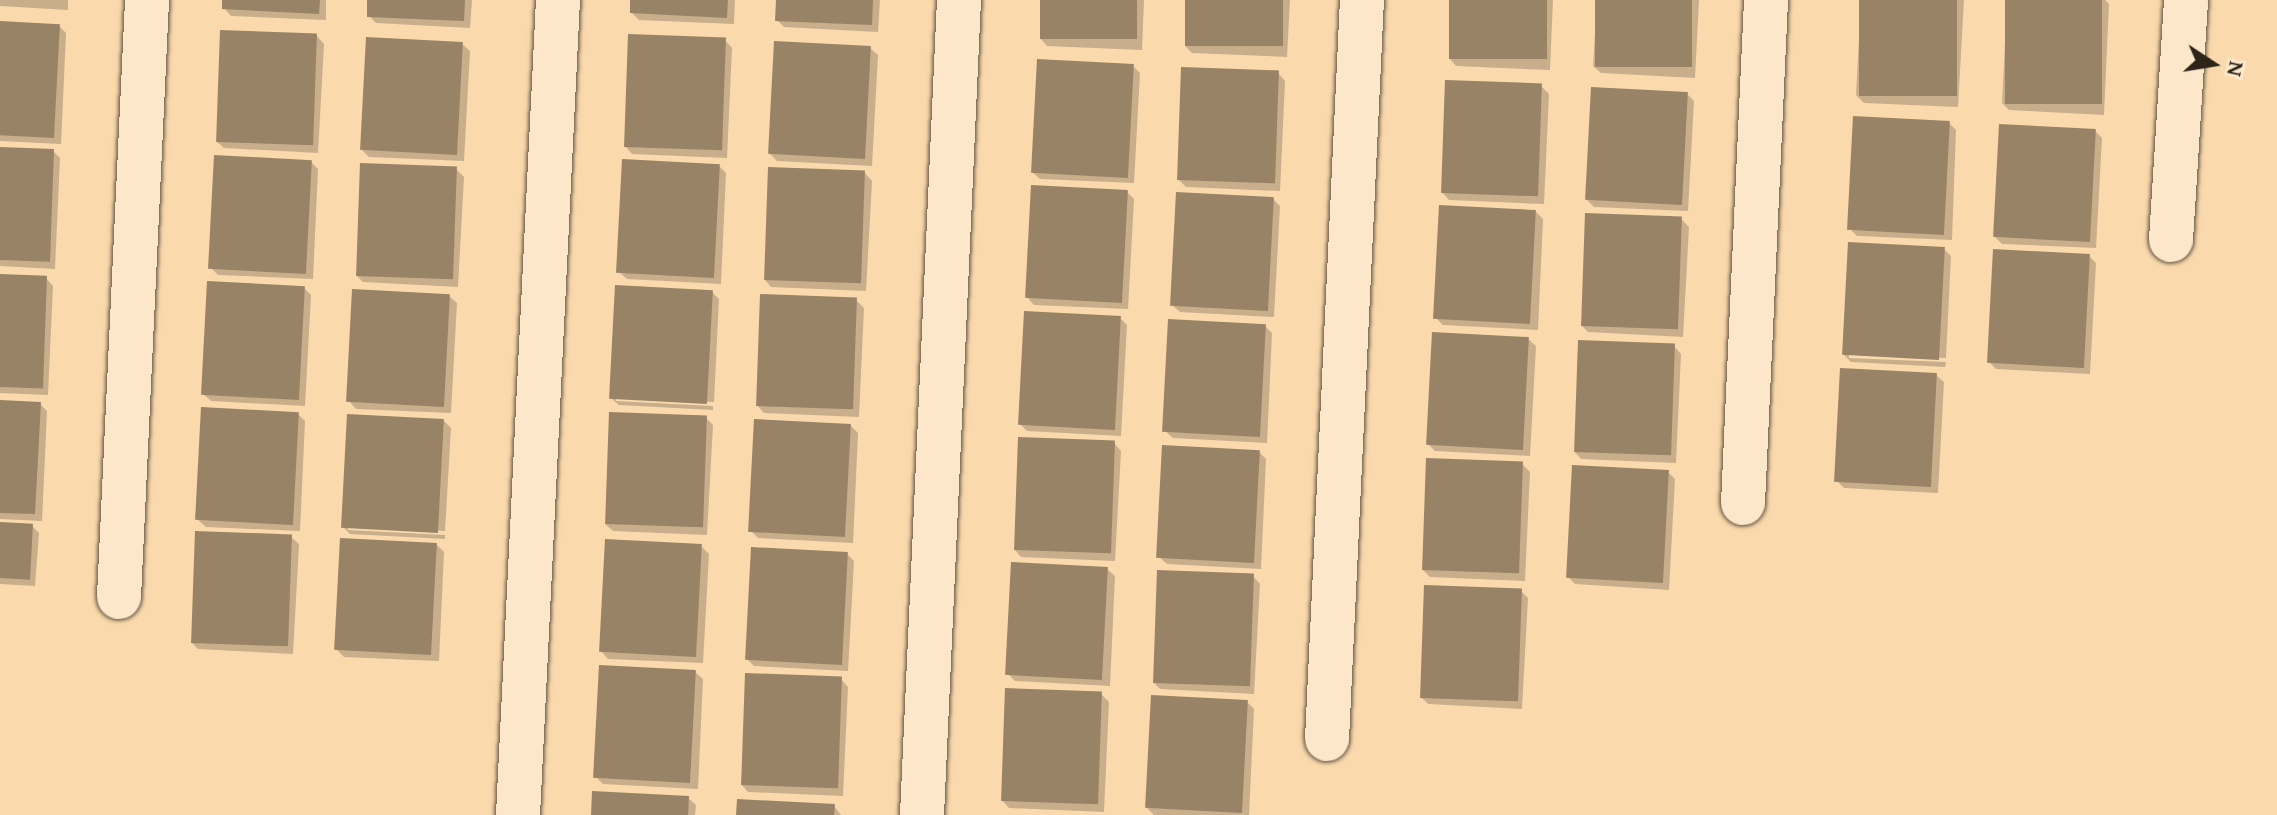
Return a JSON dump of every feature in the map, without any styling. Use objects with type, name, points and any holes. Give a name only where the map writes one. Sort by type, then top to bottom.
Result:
[{"type":"street","points":[[119,597],[147,0]]},
{"type":"street","points":[[518,815],[558,0]]},
{"type":"street","points":[[922,815],[959,0]]},
{"type":"street","points":[[1327,739],[1362,0]]},
{"type":"street","points":[[1743,503],[1766,0]]},
{"type":"street","points":[[2171,240],[2186,0]]},
{"type":"building","points":[[222,0],[320,0],[319,14],[222,9]]},
{"type":"building","points":[[367,0],[465,0],[464,21],[367,17]]},
{"type":"building","points":[[630,0],[728,0],[727,18],[630,13]]},
{"type":"building","points":[[776,0],[873,0],[872,25],[775,21]]},
{"type":"building","points":[[1040,0],[1137,0],[1137,39],[1040,39]]},
{"type":"building","points":[[1185,0],[1283,0],[1283,46],[1185,46]]},
{"type":"building","points":[[1449,0],[1547,0],[1547,59],[1449,59]]},
{"type":"building","points":[[1595,0],[1692,0],[1692,67],[1595,67]]},
{"type":"building","points":[[1859,0],[1957,0],[1957,96],[1859,96]]},
{"type":"building","points":[[2005,0],[2102,0],[2102,104],[2005,104]]},
{"type":"building","points":[[0,21],[60,24],[54,138],[0,135]]},
{"type":"building","points":[[220,30],[317,33],[313,145],[216,142]]},
{"type":"building","points":[[628,34],[726,37],[722,150],[624,147]]},
{"type":"building","points":[[366,37],[463,42],[457,155],[360,150]]},
{"type":"building","points":[[774,41],[871,46],[865,159],[768,154]]},
{"type":"building","points":[[1037,59],[1134,64],[1128,178],[1031,173]]},
{"type":"building","points":[[1181,67],[1279,70],[1275,183],[1177,180]]},
{"type":"building","points":[[1445,80],[1542,83],[1538,196],[1441,193]]},
{"type":"building","points":[[1591,87],[1688,92],[1682,205],[1585,200]]},
{"type":"building","points":[[1853,116],[1950,121],[1944,235],[1847,230]]},
{"type":"building","points":[[1999,124],[2096,129],[2090,242],[1993,237]]},
{"type":"building","points":[[0,147],[54,149],[50,262],[0,260]]},
{"type":"building","points":[[214,155],[312,160],[306,274],[208,269]]},
{"type":"building","points":[[622,159],[720,164],[714,278],[616,273]]},
{"type":"building","points":[[360,163],[457,166],[453,279],[356,276]]},
{"type":"building","points":[[768,167],[865,170],[861,283],[764,280]]},
{"type":"building","points":[[1031,185],[1128,190],[1122,303],[1025,298]]},
{"type":"building","points":[[1176,192],[1274,197],[1268,311],[1170,306]]},
{"type":"building","points":[[1439,205],[1536,210],[1530,324],[1433,319]]},
{"type":"building","points":[[1585,213],[1682,216],[1678,329],[1581,326]]},
{"type":"building","points":[[1848,242],[1945,247],[1939,360],[1842,355]]},
{"type":"building","points":[[1993,249],[2090,254],[2084,368],[1987,363]]},
{"type":"building","points":[[0,274],[47,276],[43,389],[0,387]]},
{"type":"building","points":[[207,281],[305,286],[299,400],[201,395]]},
{"type":"building","points":[[615,285],[713,290],[707,404],[609,399]]},
{"type":"building","points":[[352,289],[450,294],[444,407],[346,402]]},
{"type":"building","points":[[760,294],[857,297],[853,409],[756,406]]},
{"type":"building","points":[[1024,311],[1121,316],[1115,430],[1018,425]]},
{"type":"building","points":[[1168,319],[1266,324],[1260,437],[1162,432]]},
{"type":"building","points":[[1432,332],[1529,337],[1523,450],[1426,445]]},
{"type":"building","points":[[1578,340],[1675,343],[1671,455],[1574,452]]},
{"type":"building","points":[[1840,368],[1937,373],[1931,487],[1834,482]]},
{"type":"building","points":[[0,400],[41,402],[35,514],[0,513]]},
{"type":"building","points":[[201,407],[299,412],[293,525],[195,520]]},
{"type":"building","points":[[609,412],[707,415],[703,527],[605,524]]},
{"type":"building","points":[[347,414],[444,419],[438,533],[341,528]]},
{"type":"building","points":[[754,419],[851,424],[845,537],[748,532]]},
{"type":"building","points":[[1018,437],[1115,440],[1111,553],[1014,550]]},
{"type":"building","points":[[1162,445],[1260,450],[1254,563],[1156,558]]},
{"type":"building","points":[[1426,458],[1523,461],[1519,573],[1422,570]]},
{"type":"building","points":[[1572,465],[1669,470],[1663,583],[1566,578]]},
{"type":"building","points":[[0,522],[33,524],[30,580],[0,578]]},
{"type":"building","points":[[195,531],[292,534],[288,646],[191,643]]},
{"type":"building","points":[[340,538],[437,543],[431,655],[334,650]]},
{"type":"building","points":[[605,539],[702,544],[696,657],[599,652]]},
{"type":"building","points":[[751,547],[848,552],[842,665],[745,660]]},
{"type":"building","points":[[1011,562],[1108,567],[1102,680],[1005,675]]},
{"type":"building","points":[[1157,570],[1254,573],[1250,686],[1153,683]]},
{"type":"building","points":[[1424,585],[1522,588],[1518,701],[1420,698]]},
{"type":"building","points":[[599,665],[696,670],[690,783],[593,778]]},
{"type":"building","points":[[745,673],[842,676],[838,788],[741,785]]},
{"type":"building","points":[[1005,688],[1102,691],[1098,804],[1001,801]]},
{"type":"building","points":[[1151,695],[1248,700],[1242,813],[1145,808]]},
{"type":"building","points":[[592,791],[689,796],[688,815],[591,815]]},
{"type":"building","points":[[737,799],[835,804],[834,815],[736,815]]}]
